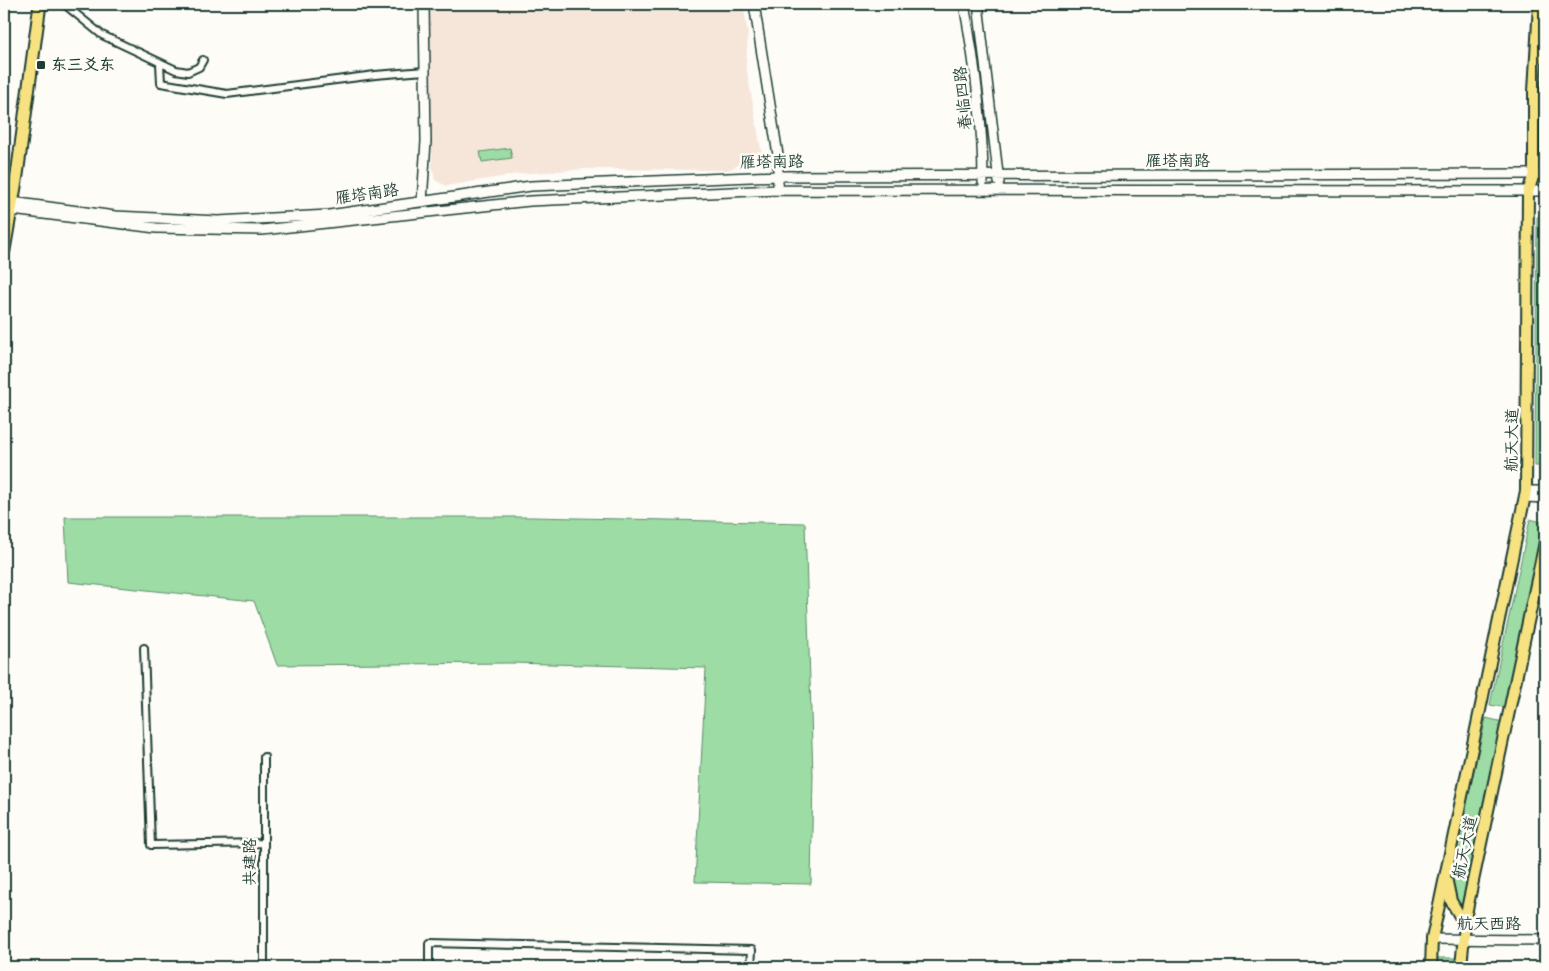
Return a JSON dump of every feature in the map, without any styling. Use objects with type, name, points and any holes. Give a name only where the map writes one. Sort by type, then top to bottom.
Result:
[{"type":"highway","points":[[4,250],[9,188],[40,4]]},
{"type":"main road","points":[[422,202],[426,141],[424,4]]},
{"type":"main road","points":[[754,4],[778,155],[778,190]]},
{"type":"main road","name":"春临四路","points":[[964,4],[974,55],[983,153],[983,190]]},
{"type":"main road","name":"春临四路","points":[[978,4],[999,190]]},
{"type":"main road","name":"航天大道","points":[[1431,967],[1432,939],[1526,494],[1528,192],[1534,174],[1534,91],[1539,4]]},
{"type":"main road","name":"雁塔南路","points":[[8,211],[218,221],[329,215],[531,186],[778,176],[999,177],[1545,174]]},
{"type":"main road","name":"雁塔南路","points":[[8,211],[156,228],[262,230],[530,201],[778,190],[1545,191]]},
{"type":"main road","points":[[1526,494],[1545,491]]},
{"type":"main road","points":[[1526,494],[1545,498]]},
{"type":"main road","name":"航天大道","points":[[1461,967],[1464,923],[1545,542]]},
{"type":"main road","name":"航天大道","points":[[1447,869],[1448,893],[1464,923]]},
{"type":"main road","name":"航天西路","points":[[1432,939],[1545,940]]},
{"type":"street","points":[[64,4],[102,35],[160,63],[188,72],[199,67],[203,60]]},
{"type":"street","points":[[160,63],[162,83],[227,94],[375,75],[425,71]]},
{"type":"street","points":[[144,648],[151,845],[264,843]]},
{"type":"street","name":"共建路","points":[[264,757],[264,967]]},
{"type":"street","points":[[429,967],[429,943],[752,950],[752,967]]},
{"type":"shaded area","points":[[429,4],[743,4],[748,33],[746,66],[762,154],[728,170],[586,169],[519,174],[446,186],[435,180],[432,167]]},
{"type":"green space","points":[[510,148],[512,158],[482,162],[480,152]]},
{"type":"green space","points":[[1537,217],[1545,217],[1545,466],[1535,466]]},
{"type":"green space","points":[[65,517],[531,517],[805,523],[813,775],[811,884],[695,882],[706,668],[510,663],[277,665],[254,601],[68,582]]},
{"type":"green space","points":[[1530,519],[1545,523],[1545,531],[1508,708],[1490,705]]},
{"type":"green space","points":[[1486,718],[1503,722],[1461,911],[1449,881]]},
{"type":"green space","points":[[1438,958],[1457,958],[1457,967],[1438,967]]},
{"type":"place","name":"东三爻东","points":[[41,65]]}]
